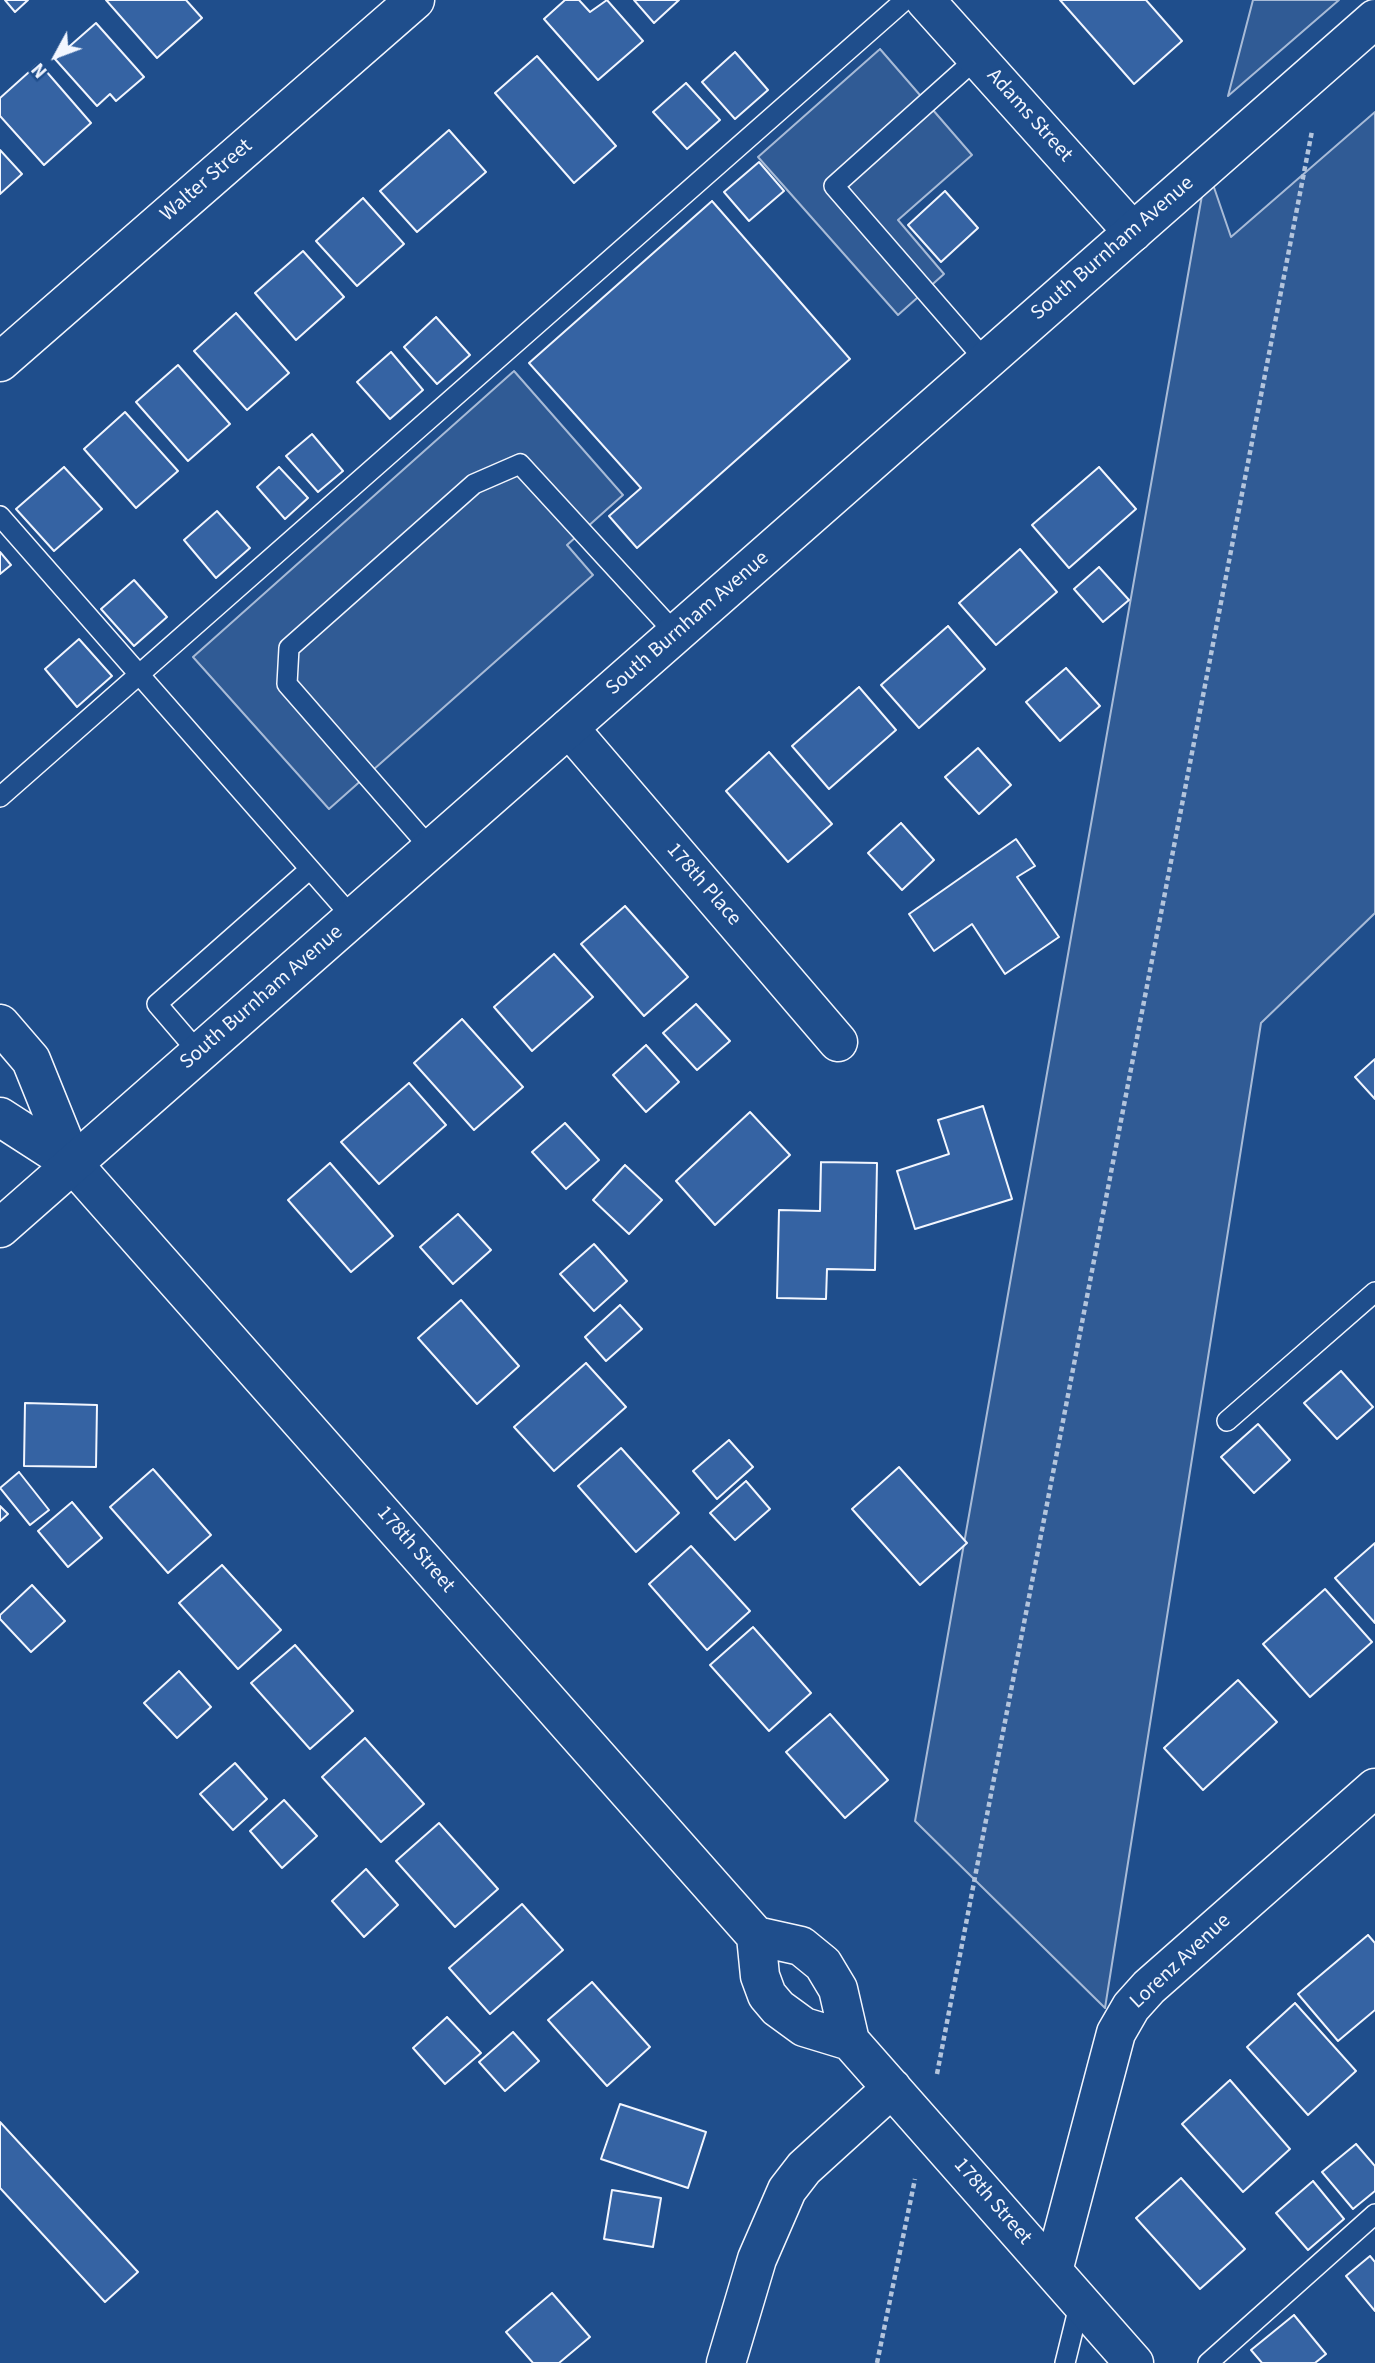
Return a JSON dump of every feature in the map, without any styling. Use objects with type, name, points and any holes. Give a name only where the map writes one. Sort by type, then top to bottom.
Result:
[{"type":"street","name":"Walter Street","points":[[0,362],[415,0]]},
{"type":"street","name":"Adams Street","points":[[925,0],[1133,232]]},
{"type":"street","name":"South Burnham Avenue","points":[[0,1228],[1375,19]]},
{"type":"street","name":"178th Place","points":[[569,728],[838,1042]]},
{"type":"street","name":"178th Street","points":[[0,1024],[31,1060],[73,1164]]},
{"type":"street","name":"178th Street","points":[[0,1117],[73,1164],[756,1936],[801,1946],[823,1964],[838,1989],[850,2041],[1134,2363]]},
{"type":"street","name":"Lorenz Avenue","points":[[1053,2272],[1116,2033],[1130,2007],[1149,1987],[1375,1788]]},
{"type":"street","points":[[756,1936],[760,1976],[767,1995],[778,2008],[804,2027],[850,2041]]},
{"type":"street","points":[[726,2363],[757,2259],[787,2190],[804,2168],[892,2088]]},
{"type":"lane","points":[[0,797],[905,0]]},
{"type":"lane","points":[[977,58],[834,186],[986,361]]},
{"type":"lane","points":[[431,849],[286,684],[289,648],[474,484],[520,464],[677,635]]},
{"type":"lane","points":[[0,516],[354,918]]},
{"type":"lane","points":[[200,1053],[157,1004],[310,869]]},
{"type":"lane","points":[[1227,1421],[1375,1292]]},
{"type":"lane","points":[[1208,2363],[1375,2214]]},
{"type":"lane","points":[[1065,2363],[1080,2302]]},
{"type":"path","points":[[936,2079],[1300,194]]},
{"type":"path","points":[[877,2363],[916,2176]]},
{"type":"shaded area","points":[[1253,0],[1339,0],[1228,96]]},
{"type":"shaded area","points":[[880,49],[972,155],[898,220],[944,274],[898,315],[758,157]]},
{"type":"shaded area","points":[[1375,112],[1375,913],[1261,1023],[1105,2008],[915,1821],[1207,167],[1231,237]]},
{"type":"shaded area","points":[[514,371],[623,495],[567,545],[593,575],[329,809],[193,657]]},
{"type":"building","points":[[5,0],[28,0],[15,12]]},
{"type":"building","points":[[106,0],[186,0],[202,18],[157,58]]},
{"type":"building","points":[[565,0],[579,0],[590,12],[607,0],[643,41],[598,80],[544,19]]},
{"type":"building","points":[[634,0],[679,0],[654,23]]},
{"type":"building","points":[[1060,0],[1146,0],[1182,41],[1134,84]]},
{"type":"building","points":[[96,23],[144,77],[116,101],[110,94],[97,106],[55,59]]},
{"type":"building","points":[[735,52],[768,90],[735,119],[702,82]]},
{"type":"building","points":[[537,56],[616,146],[574,183],[495,93]]},
{"type":"building","points":[[39,63],[91,123],[44,165],[0,116],[0,98]]},
{"type":"building","points":[[686,83],[720,120],[687,149],[653,112]]},
{"type":"building","points":[[449,130],[486,172],[417,232],[380,191]]},
{"type":"building","points":[[0,150],[22,174],[0,194]]},
{"type":"building","points":[[759,162],[784,191],[749,221],[724,192]]},
{"type":"building","points":[[945,191],[978,228],[941,262],[908,225]]},
{"type":"building","points":[[363,198],[404,244],[357,286],[316,241]]},
{"type":"building","points":[[712,201],[850,359],[637,548],[609,516],[641,488],[529,363]]},
{"type":"building","points":[[303,251],[344,297],[296,340],[255,293]]},
{"type":"building","points":[[236,313],[289,373],[247,410],[194,351]]},
{"type":"building","points":[[436,317],[470,355],[437,384],[404,347]]},
{"type":"building","points":[[391,352],[423,390],[390,419],[357,382]]},
{"type":"building","points":[[178,365],[230,424],[188,461],[136,402]]},
{"type":"building","points":[[125,412],[178,471],[136,508],[84,449]]},
{"type":"building","points":[[312,434],[343,471],[318,492],[286,456]]},
{"type":"building","points":[[64,467],[102,509],[54,551],[16,509]]},
{"type":"building","points":[[279,467],[308,498],[285,519],[257,487]]},
{"type":"building","points":[[1099,467],[1136,509],[1069,568],[1032,525]]},
{"type":"building","points":[[217,511],[250,548],[216,578],[184,540]]},
{"type":"building","points":[[1020,549],[1057,592],[996,645],[959,603]]},
{"type":"building","points":[[0,552],[11,565],[0,574]]},
{"type":"building","points":[[1099,567],[1129,600],[1103,622],[1074,589]]},
{"type":"building","points":[[134,580],[167,617],[134,646],[101,609]]},
{"type":"building","points":[[948,626],[985,669],[919,728],[881,685]]},
{"type":"building","points":[[79,639],[112,676],[77,707],[45,669]]},
{"type":"building","points":[[1066,668],[1100,706],[1060,741],[1026,702]]},
{"type":"building","points":[[859,687],[896,730],[829,789],[792,746]]},
{"type":"building","points":[[978,748],[1011,785],[979,814],[945,777]]},
{"type":"building","points":[[769,752],[832,824],[788,862],[726,791]]},
{"type":"building","points":[[901,823],[934,860],[902,890],[868,853]]},
{"type":"building","points":[[1016,839],[1035,866],[1017,877],[1059,937],[1005,974],[972,924],[934,951],[909,914]]},
{"type":"building","points":[[625,906],[688,977],[644,1016],[581,944]]},
{"type":"building","points":[[554,954],[593,997],[532,1051],[494,1007]]},
{"type":"building","points":[[696,1004],[730,1041],[697,1070],[663,1033]]},
{"type":"building","points":[[462,1019],[523,1087],[474,1130],[414,1063]]},
{"type":"building","points":[[646,1045],[679,1082],[646,1112],[613,1075]]},
{"type":"building","points":[[1375,1059],[1375,1099],[1355,1077]]},
{"type":"building","points":[[409,1083],[446,1125],[379,1184],[341,1142]]},
{"type":"building","points":[[983,1106],[1012,1199],[915,1229],[897,1171],[949,1154],[938,1120]]},
{"type":"building","points":[[750,1112],[790,1155],[715,1225],[676,1181]]},
{"type":"building","points":[[565,1123],[599,1160],[566,1189],[532,1152]]},
{"type":"building","points":[[821,1162],[877,1163],[875,1270],[827,1269],[826,1299],[777,1298],[779,1210],[820,1211]]},
{"type":"building","points":[[330,1163],[393,1236],[351,1272],[288,1200]]},
{"type":"building","points":[[625,1165],[662,1200],[629,1234],[593,1200]]},
{"type":"building","points":[[458,1214],[491,1250],[453,1284],[420,1247]]},
{"type":"building","points":[[594,1244],[627,1281],[594,1311],[560,1274]]},
{"type":"building","points":[[461,1300],[519,1366],[477,1404],[418,1338]]},
{"type":"building","points":[[620,1305],[642,1329],[606,1361],[585,1337]]},
{"type":"building","points":[[586,1363],[626,1407],[554,1471],[514,1427]]},
{"type":"building","points":[[1341,1371],[1373,1407],[1337,1439],[1304,1403]]},
{"type":"building","points":[[25,1403],[97,1405],[96,1467],[24,1466]]},
{"type":"building","points":[[1258,1424],[1290,1460],[1254,1493],[1221,1457]]},
{"type":"building","points":[[729,1440],[753,1467],[717,1499],[693,1471]]},
{"type":"building","points":[[621,1448],[679,1513],[636,1552],[578,1486]]},
{"type":"building","points":[[899,1467],[967,1543],[920,1585],[852,1509]]},
{"type":"building","points":[[153,1469],[211,1535],[168,1573],[110,1507]]},
{"type":"building","points":[[19,1472],[49,1510],[30,1525],[0,1488]]},
{"type":"building","points":[[746,1481],[770,1509],[735,1540],[710,1513]]},
{"type":"building","points":[[72,1502],[102,1538],[68,1567],[38,1531]]},
{"type":"building","points":[[0,1506],[8,1514],[0,1521]]},
{"type":"building","points":[[1375,1543],[1375,1623],[1335,1578]]},
{"type":"building","points":[[691,1546],[750,1611],[707,1650],[649,1584]]},
{"type":"building","points":[[222,1565],[281,1630],[238,1669],[179,1603]]},
{"type":"building","points":[[32,1585],[65,1621],[31,1652],[0,1619],[0,1615]]},
{"type":"building","points":[[1325,1589],[1372,1642],[1310,1697],[1263,1644]]},
{"type":"building","points":[[753,1627],[811,1693],[769,1731],[710,1665]]},
{"type":"building","points":[[295,1645],[353,1711],[310,1749],[251,1683]]},
{"type":"building","points":[[179,1671],[211,1707],[177,1738],[144,1703]]},
{"type":"building","points":[[1238,1680],[1277,1722],[1203,1790],[1164,1748]]},
{"type":"building","points":[[830,1714],[888,1780],[845,1818],[786,1752]]},
{"type":"building","points":[[365,1738],[424,1804],[381,1842],[322,1777]]},
{"type":"building","points":[[235,1763],[267,1799],[233,1830],[200,1794]]},
{"type":"building","points":[[284,1800],[317,1836],[282,1868],[250,1831]]},
{"type":"building","points":[[439,1823],[498,1889],[455,1927],[396,1861]]},
{"type":"building","points":[[366,1869],[398,1905],[364,1937],[332,1901]]},
{"type":"building","points":[[522,1904],[563,1950],[490,2014],[449,1968]]},
{"type":"building","points":[[1368,1935],[1375,1943],[1375,2010],[1338,2041],[1298,1994]]},
{"type":"building","points":[[592,1982],[650,2047],[607,2086],[548,2020]]},
{"type":"building","points":[[1295,2003],[1356,2071],[1308,2115],[1247,2047]]},
{"type":"building","points":[[447,2017],[481,2053],[445,2084],[413,2048]]},
{"type":"building","points":[[513,2032],[539,2061],[505,2091],[479,2062]]},
{"type":"building","points":[[1230,2080],[1290,2149],[1243,2192],[1182,2124]]},
{"type":"building","points":[[620,2104],[706,2132],[688,2188],[601,2159]]},
{"type":"building","points":[[0,2122],[138,2272],[105,2302],[0,2188]]},
{"type":"building","points":[[1356,2144],[1375,2166],[1375,2191],[1353,2209],[1322,2172]]},
{"type":"building","points":[[1181,2178],[1245,2249],[1200,2289],[1136,2218]]},
{"type":"building","points":[[1313,2181],[1344,2219],[1308,2250],[1276,2213]]},
{"type":"building","points":[[612,2190],[661,2198],[653,2247],[604,2239]]},
{"type":"building","points":[[1370,2256],[1375,2262],[1375,2311],[1346,2276]]},
{"type":"building","points":[[552,2293],[590,2337],[559,2363],[533,2363],[506,2332]]},
{"type":"building","points":[[1294,2315],[1326,2354],[1315,2363],[1262,2363],[1251,2350]]}]
